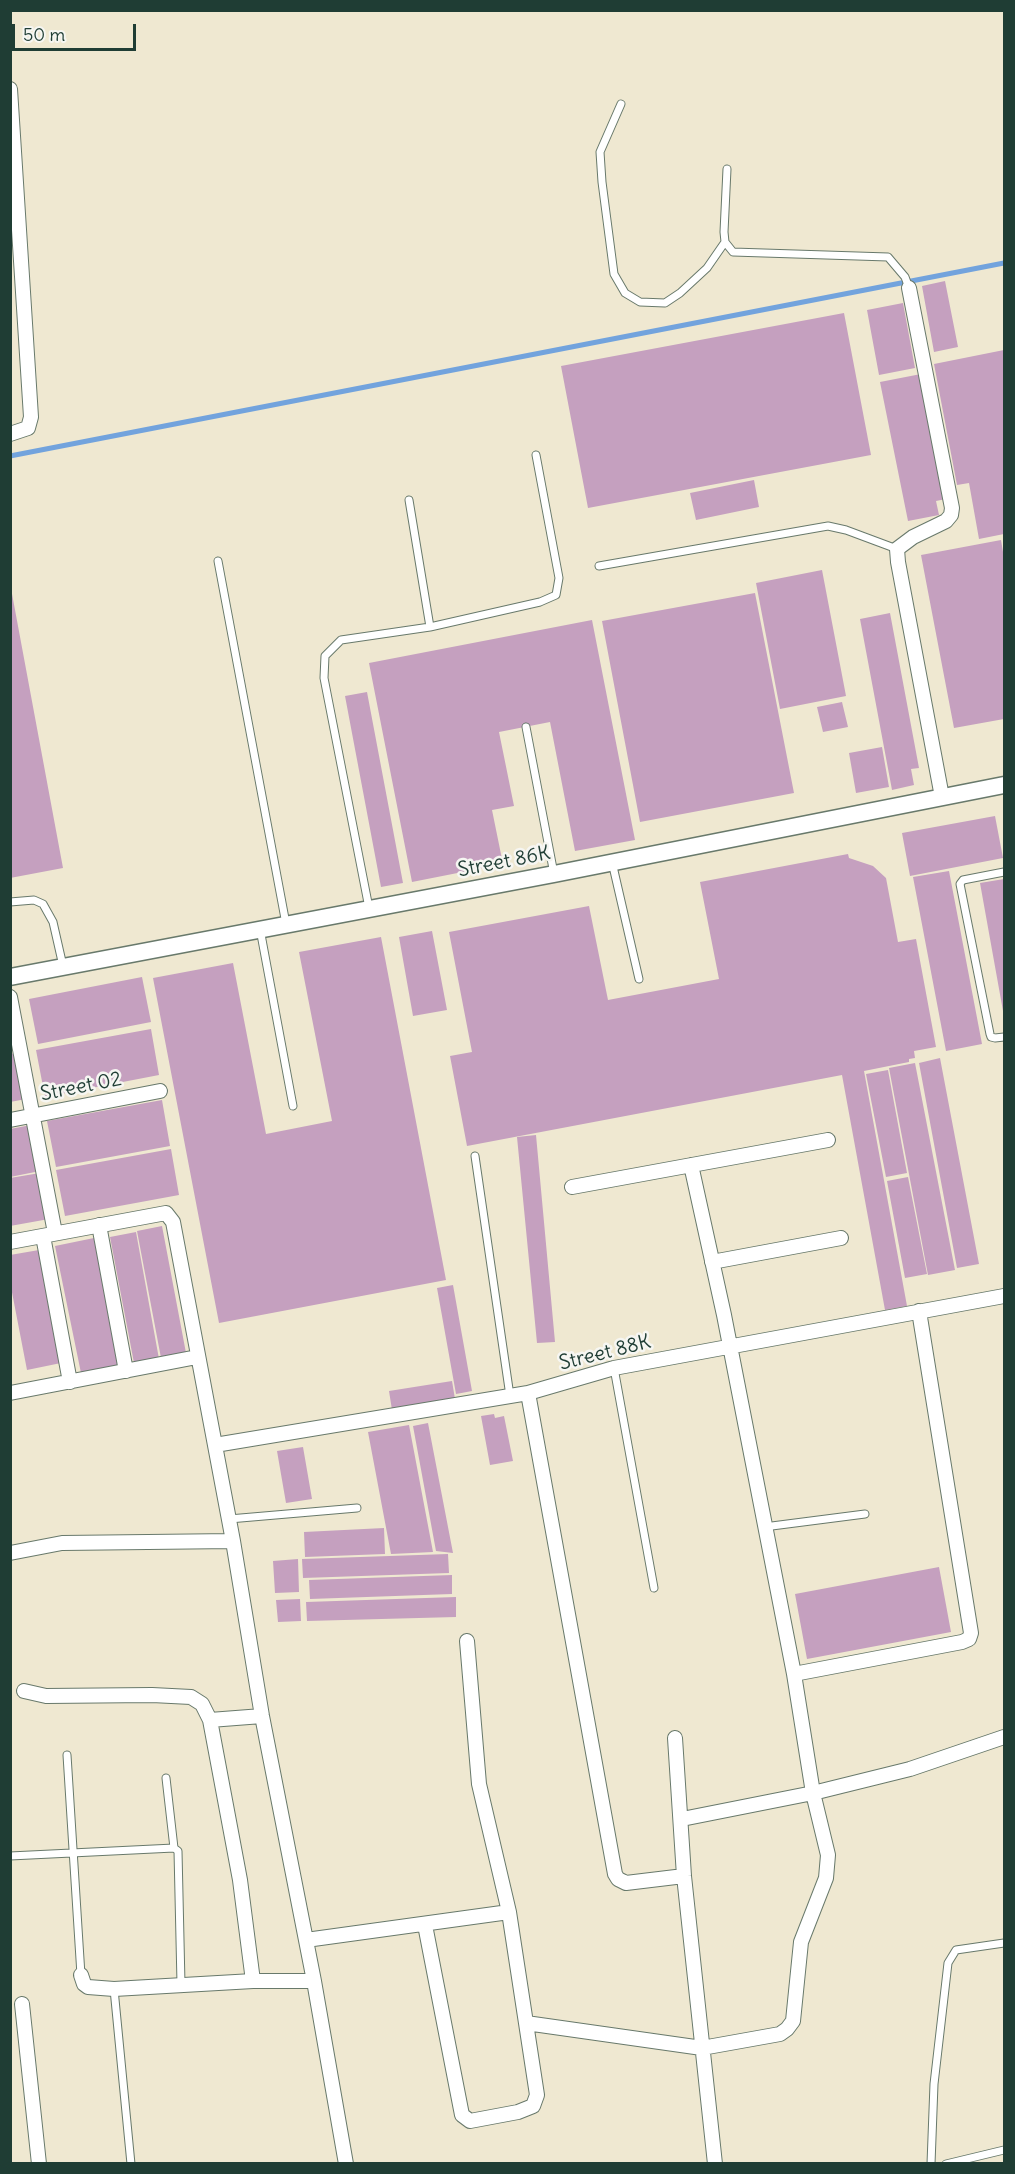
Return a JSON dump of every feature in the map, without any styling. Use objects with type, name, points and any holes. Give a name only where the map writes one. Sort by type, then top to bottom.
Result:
[{"type":"street","points":[[10,89],[30,417],[28,428],[10,434]]},
{"type":"street","points":[[907,282],[952,507],[951,516],[946,521],[913,537],[897,549],[942,797]]},
{"type":"street","name":"Street 86K","points":[[10,977],[554,874],[1005,785]]},
{"type":"street","points":[[10,997],[32,1116],[70,1382]]},
{"type":"street","name":"Street 02","points":[[10,1120],[160,1091]]},
{"type":"street","points":[[572,1187],[828,1140]]},
{"type":"street","points":[[526,2023],[702,2048],[780,2034],[793,2021],[801,1942],[826,1878],[828,1855],[813,1793],[794,1674],[691,1165]]},
{"type":"street","points":[[10,1242],[166,1213],[174,1222],[197,1357],[233,1541],[262,1716],[314,1981],[346,2163]]},
{"type":"street","points":[[99,1225],[126,1371]]},
{"type":"street","points":[[712,1262],[841,1238]]},
{"type":"street","name":"Street 88K","points":[[215,1445],[528,1393],[614,1368],[1005,1296]]},
{"type":"street","points":[[794,1674],[962,1642],[969,1639],[971,1634],[919,1311]]},
{"type":"street","points":[[10,1393],[197,1357]]},
{"type":"street","points":[[528,1393],[615,1874],[618,1879],[626,1883],[684,1876]]},
{"type":"street","points":[[10,1553],[62,1543],[233,1541]]},
{"type":"street","points":[[425,1925],[462,2115],[470,2121],[518,2112],[533,2106],[537,2095],[509,1912],[479,1785],[467,1641]]},
{"type":"street","points":[[24,1691],[46,1696],[191,1697],[202,1704],[210,1720],[240,1880],[253,1981]]},
{"type":"street","points":[[210,1720],[262,1716]]},
{"type":"street","points":[[681,1819],[813,1793],[910,1769],[1005,1737]]},
{"type":"street","points":[[675,1738],[684,1876],[715,2163]]},
{"type":"street","points":[[306,1940],[509,1912]]},
{"type":"street","points":[[81,1975],[84,1984],[88,1987],[114,1989],[253,1981],[314,1981]]},
{"type":"street","points":[[22,2004],[39,2163]]},
{"type":"lane","points":[[621,104],[600,152],[614,274],[625,293],[640,302],[665,303],[680,293],[707,268],[725,242],[727,169]]},
{"type":"lane","points":[[725,242],[733,252],[888,257],[907,282]]},
{"type":"lane","points":[[370,909],[324,678],[325,656],[341,640],[430,627],[540,602],[556,595],[559,578],[536,454]]},
{"type":"lane","points":[[409,500],[430,627]]},
{"type":"lane","points":[[599,566],[828,526],[846,530],[897,549]]},
{"type":"lane","points":[[218,561],[286,924]]},
{"type":"lane","points":[[526,727],[554,874]]},
{"type":"lane","points":[[612,862],[639,979]]},
{"type":"lane","points":[[1005,872],[963,880],[960,884],[990,1034],[994,1038],[1005,1036]]},
{"type":"lane","points":[[10,902],[34,900],[43,904],[53,922],[63,967]]},
{"type":"lane","points":[[260,929],[293,1106]]},
{"type":"lane","points":[[475,1156],[510,1396]]},
{"type":"lane","points":[[614,1368],[654,1588]]},
{"type":"lane","points":[[229,1520],[357,1508]]},
{"type":"lane","points":[[764,1527],[865,1514]]},
{"type":"lane","points":[[67,1755],[81,1975]]},
{"type":"lane","points":[[166,1778],[174,1848],[178,1851],[181,1984]]},
{"type":"lane","points":[[10,1856],[174,1848]]},
{"type":"lane","points":[[931,2163],[934,2084],[948,1963],[956,1950],[1005,1943]]},
{"type":"lane","points":[[114,1989],[131,2163]]},
{"type":"lane","points":[[946,2163],[977,2160],[1005,2150]]},
{"type":"building","points":[[945,281],[958,347],[934,352],[922,286]]},
{"type":"building","points":[[903,303],[915,368],[879,375],[867,310]]},
{"type":"building","points":[[844,313],[871,455],[588,508],[561,366]]},
{"type":"building","points":[[1004,350],[1004,534],[979,539],[969,483],[957,485],[934,364]]},
{"type":"building","points":[[921,374],[946,499],[936,501],[939,515],[908,521],[880,382]]},
{"type":"building","points":[[754,480],[759,507],[696,520],[690,493]]},
{"type":"building","points":[[1001,540],[1004,558],[1004,719],[954,728],[921,555]]},
{"type":"building","points":[[822,570],[846,696],[780,709],[756,583]]},
{"type":"building","points":[[10,583],[63,868],[10,878]]},
{"type":"building","points":[[755,593],[794,793],[640,822],[602,621]]},
{"type":"building","points":[[890,613],[919,768],[911,769],[914,785],[892,790],[860,619]]},
{"type":"building","points":[[592,620],[635,840],[575,851],[550,722],[499,732],[514,806],[492,810],[503,864],[412,882],[369,663]]},
{"type":"building","points":[[367,692],[403,883],[381,887],[345,696]]},
{"type":"building","points":[[842,702],[848,727],[823,732],[817,707]]},
{"type":"building","points":[[882,747],[889,787],[856,793],[849,753]]},
{"type":"building","points":[[995,816],[1003,858],[910,876],[902,833]]},
{"type":"building","points":[[848,854],[849,858],[873,866],[886,878],[898,942],[916,939],[936,1047],[914,1051],[915,1058],[909,1059],[909,1062],[864,1071],[907,1306],[885,1310],[842,1075],[467,1146],[450,1056],[472,1052],[449,932],[589,906],[608,1000],[719,979],[700,882]]},
{"type":"building","points":[[949,871],[982,1044],[946,1051],[913,877]]},
{"type":"building","points":[[1004,879],[1004,1011],[1003,1011],[980,883]]},
{"type":"building","points":[[432,931],[447,1010],[413,1016],[399,937]]},
{"type":"building","points":[[381,937],[446,1280],[219,1323],[153,978],[233,963],[266,1134],[332,1121],[299,952]]},
{"type":"building","points":[[142,977],[151,1022],[38,1044],[29,999]]},
{"type":"building","points":[[151,1029],[159,1075],[45,1097],[36,1050]]},
{"type":"building","points":[[17,1053],[26,1099],[10,1102],[10,1054]]},
{"type":"building","points":[[940,1058],[979,1264],[957,1268],[919,1063]]},
{"type":"building","points":[[915,1063],[955,1270],[928,1275],[889,1068]]},
{"type":"building","points":[[888,1070],[907,1173],[886,1177],[866,1074]]},
{"type":"building","points":[[162,1100],[170,1146],[56,1167],[47,1121]]},
{"type":"building","points":[[31,1125],[40,1171],[10,1177],[10,1129]]},
{"type":"building","points":[[536,1135],[555,1342],[537,1343],[517,1137]]},
{"type":"building","points":[[171,1149],[179,1195],[65,1216],[56,1170]]},
{"type":"building","points":[[40,1173],[49,1219],[10,1226],[10,1178]]},
{"type":"building","points":[[908,1177],[927,1274],[905,1278],[887,1181]]},
{"type":"building","points":[[162,1226],[186,1353],[161,1358],[137,1231]]},
{"type":"building","points":[[136,1232],[159,1359],[134,1363],[110,1237]]},
{"type":"building","points":[[94,1238],[119,1365],[81,1373],[55,1246]]},
{"type":"building","points":[[39,1250],[61,1363],[27,1370],[10,1282],[10,1255]]},
{"type":"building","points":[[453,1285],[472,1391],[456,1394],[437,1288]]},
{"type":"building","points":[[452,1381],[455,1399],[392,1410],[389,1391]]},
{"type":"building","points":[[494,1414],[495,1418],[504,1416],[513,1461],[490,1465],[481,1416]]},
{"type":"building","points":[[428,1423],[453,1553],[436,1551],[413,1426]]},
{"type":"building","points":[[409,1425],[433,1552],[391,1554],[368,1432]]},
{"type":"building","points":[[303,1447],[312,1499],[286,1503],[277,1451]]},
{"type":"building","points":[[384,1528],[385,1554],[305,1557],[304,1532]]},
{"type":"building","points":[[448,1554],[449,1573],[303,1578],[302,1559]]},
{"type":"building","points":[[298,1559],[299,1592],[275,1593],[273,1561]]},
{"type":"building","points":[[939,1567],[951,1632],[807,1659],[795,1594]]},
{"type":"building","points":[[452,1575],[452,1594],[310,1599],[309,1580]]},
{"type":"building","points":[[456,1597],[456,1617],[307,1621],[306,1602]]},
{"type":"building","points":[[300,1599],[301,1621],[278,1622],[276,1600]]},
{"type":"waterway","points":[[10,456],[1004,263]]}]
